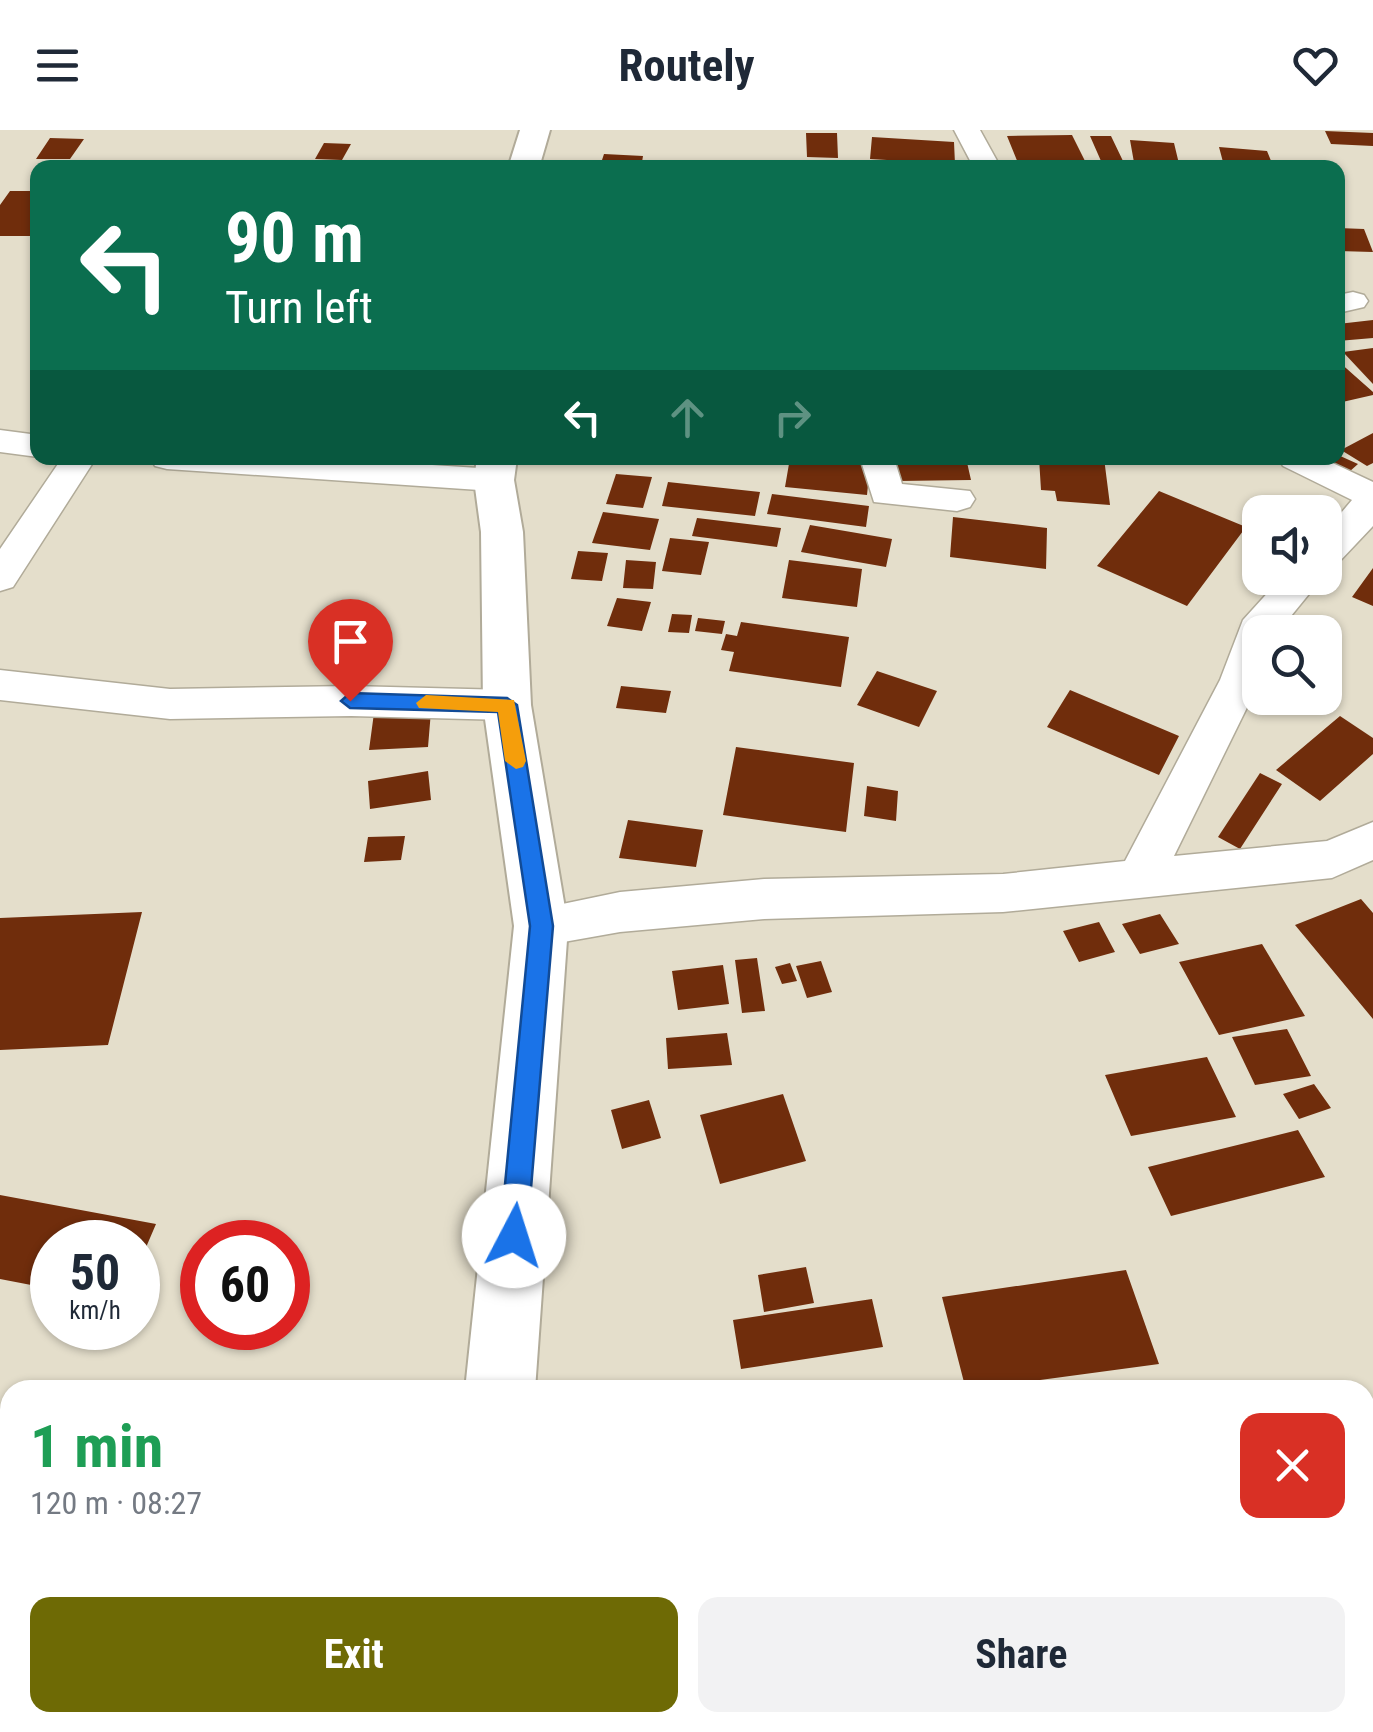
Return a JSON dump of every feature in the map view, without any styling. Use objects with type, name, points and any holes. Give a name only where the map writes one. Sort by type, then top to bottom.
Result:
[{"type":"main road","points":[[526,160],[535,130]]},
{"type":"main road","points":[[496,469],[502,532],[507,705],[541,926],[501,1380]]},
{"type":"street","points":[[967,130],[984,160]]},
{"type":"street","points":[[0,441],[30,445]]},
{"type":"street","points":[[0,578],[73,465]]},
{"type":"street","points":[[376,465],[496,469]]},
{"type":"street","points":[[879,465],[887,494],[957,499]]},
{"type":"street","points":[[1309,465],[1373,496],[1358,522],[1342,538]]},
{"type":"street","points":[[1140,878],[1240,680],[1264,620],[1287,595]]},
{"type":"street","points":[[0,685],[170,704],[350,701],[507,705]]},
{"type":"street","points":[[541,926],[620,912],[764,899],[1003,893],[1332,860],[1373,840]]},
{"type":"building","points":[[1325,131],[1373,133],[1373,146],[1331,144]]},
{"type":"building","points":[[806,133],[837,133],[838,158],[807,157]]},
{"type":"building","points":[[1072,135],[1084,160],[1017,160],[1007,136]]},
{"type":"building","points":[[1090,136],[1111,136],[1123,160],[1101,160]]},
{"type":"building","points":[[872,137],[954,142],[955,160],[870,159]]},
{"type":"building","points":[[50,138],[84,139],[70,159],[36,159]]},
{"type":"building","points":[[1130,140],[1174,143],[1178,160],[1134,160]]},
{"type":"building","points":[[324,143],[351,144],[342,160],[315,159]]},
{"type":"building","points":[[1219,147],[1267,151],[1271,160],[1222,160]]},
{"type":"building","points":[[604,154],[643,156],[642,160],[602,160]]},
{"type":"building","points":[[10,191],[30,191],[30,236],[0,236],[0,205]]},
{"type":"building","points":[[1345,228],[1364,229],[1373,252],[1345,251]]},
{"type":"building","points":[[1373,320],[1373,338],[1345,340],[1345,323]]},
{"type":"building","points":[[1373,348],[1373,384],[1345,354]]},
{"type":"building","points":[[1345,367],[1373,392],[1345,401]]},
{"type":"building","points":[[1373,433],[1373,463],[1367,466],[1345,452],[1345,448]]},
{"type":"building","points":[[1345,458],[1358,464],[1349,472],[1334,465],[1345,465]]},
{"type":"building","points":[[789,465],[870,465],[867,495],[785,487]]},
{"type":"building","points":[[895,465],[968,465],[971,480],[898,481]]},
{"type":"building","points":[[1039,465],[1105,465],[1110,505],[1057,501],[1055,491],[1041,490]]},
{"type":"building","points":[[616,474],[652,477],[643,508],[606,504]]},
{"type":"building","points":[[668,482],[760,492],[755,516],[662,506]]},
{"type":"building","points":[[1159,491],[1242,525],[1242,532],[1187,606],[1097,566]]},
{"type":"building","points":[[772,494],[869,506],[866,527],[767,514]]},
{"type":"building","points":[[603,512],[659,519],[650,550],[592,543]]},
{"type":"building","points":[[953,517],[1047,528],[1046,569],[950,557]]},
{"type":"building","points":[[697,518],[781,528],[777,547],[692,536]]},
{"type":"building","points":[[810,525],[892,539],[886,567],[801,552]]},
{"type":"building","points":[[670,538],[709,542],[701,575],[662,571]]},
{"type":"building","points":[[578,551],[608,553],[602,581],[571,579]]},
{"type":"building","points":[[626,560],[656,562],[653,589],[623,588]]},
{"type":"building","points":[[789,560],[862,569],[857,607],[782,598]]},
{"type":"building","points":[[1373,568],[1373,606],[1352,597]]},
{"type":"building","points":[[617,598],[651,602],[642,631],[607,626]]},
{"type":"building","points":[[672,614],[692,615],[689,633],[668,632]]},
{"type":"building","points":[[698,618],[725,621],[722,634],[695,631]]},
{"type":"building","points":[[741,622],[849,637],[841,687],[729,671],[734,652],[721,650],[726,634],[737,636]]},
{"type":"building","points":[[877,671],[937,691],[919,727],[857,705]]},
{"type":"building","points":[[621,686],[671,691],[666,713],[616,708]]},
{"type":"building","points":[[1070,690],[1179,736],[1159,775],[1047,727]]},
{"type":"building","points":[[431,711],[428,747],[369,750],[374,713]]},
{"type":"building","points":[[1340,716],[1373,738],[1373,754],[1320,801],[1276,770]]},
{"type":"building","points":[[736,747],[854,763],[846,832],[723,815]]},
{"type":"building","points":[[428,771],[431,800],[370,809],[368,781]]},
{"type":"building","points":[[1260,773],[1282,784],[1240,849],[1218,837]]},
{"type":"building","points":[[867,786],[898,791],[896,821],[864,816]]},
{"type":"building","points":[[628,820],[703,830],[696,867],[619,858]]},
{"type":"building","points":[[405,836],[401,860],[364,862],[368,837]]},
{"type":"building","points":[[1361,899],[1373,913],[1373,1019],[1295,925]]},
{"type":"building","points":[[142,912],[108,1045],[0,1050],[0,918]]},
{"type":"building","points":[[1160,914],[1179,944],[1140,954],[1122,924]]},
{"type":"building","points":[[1099,922],[1115,952],[1079,962],[1063,931]]},
{"type":"building","points":[[1262,944],[1305,1016],[1219,1035],[1179,962]]},
{"type":"building","points":[[757,958],[765,1011],[742,1013],[735,960]]},
{"type":"building","points":[[821,961],[832,992],[807,998],[796,966]]},
{"type":"building","points":[[790,963],[797,981],[782,984],[775,967]]},
{"type":"building","points":[[723,965],[729,1004],[678,1010],[672,971]]},
{"type":"building","points":[[1287,1029],[1311,1076],[1255,1085],[1232,1037]]},
{"type":"building","points":[[727,1033],[732,1065],[668,1069],[666,1038]]},
{"type":"building","points":[[1207,1057],[1236,1117],[1131,1136],[1105,1075]]},
{"type":"building","points":[[1314,1084],[1331,1108],[1299,1119],[1283,1094]]},
{"type":"building","points":[[783,1094],[806,1161],[720,1184],[700,1115]]},
{"type":"building","points":[[649,1100],[661,1138],[622,1149],[611,1110]]},
{"type":"building","points":[[1298,1130],[1325,1177],[1171,1216],[1148,1167]]},
{"type":"building","points":[[0,1195],[134,1220],[30,1220],[30,1285],[0,1279]]},
{"type":"building","points":[[806,1267],[814,1303],[764,1312],[758,1275]]},
{"type":"building","points":[[1126,1270],[1159,1364],[1040,1380],[963,1380],[942,1297]]},
{"type":"building","points":[[872,1299],[883,1347],[741,1369],[733,1320]]},
{"type":"slow traffic","points":[[426,703],[507,705],[516,761]]},
{"type":"route","points":[[350,701],[507,705],[541,926],[514,1236]]}]
